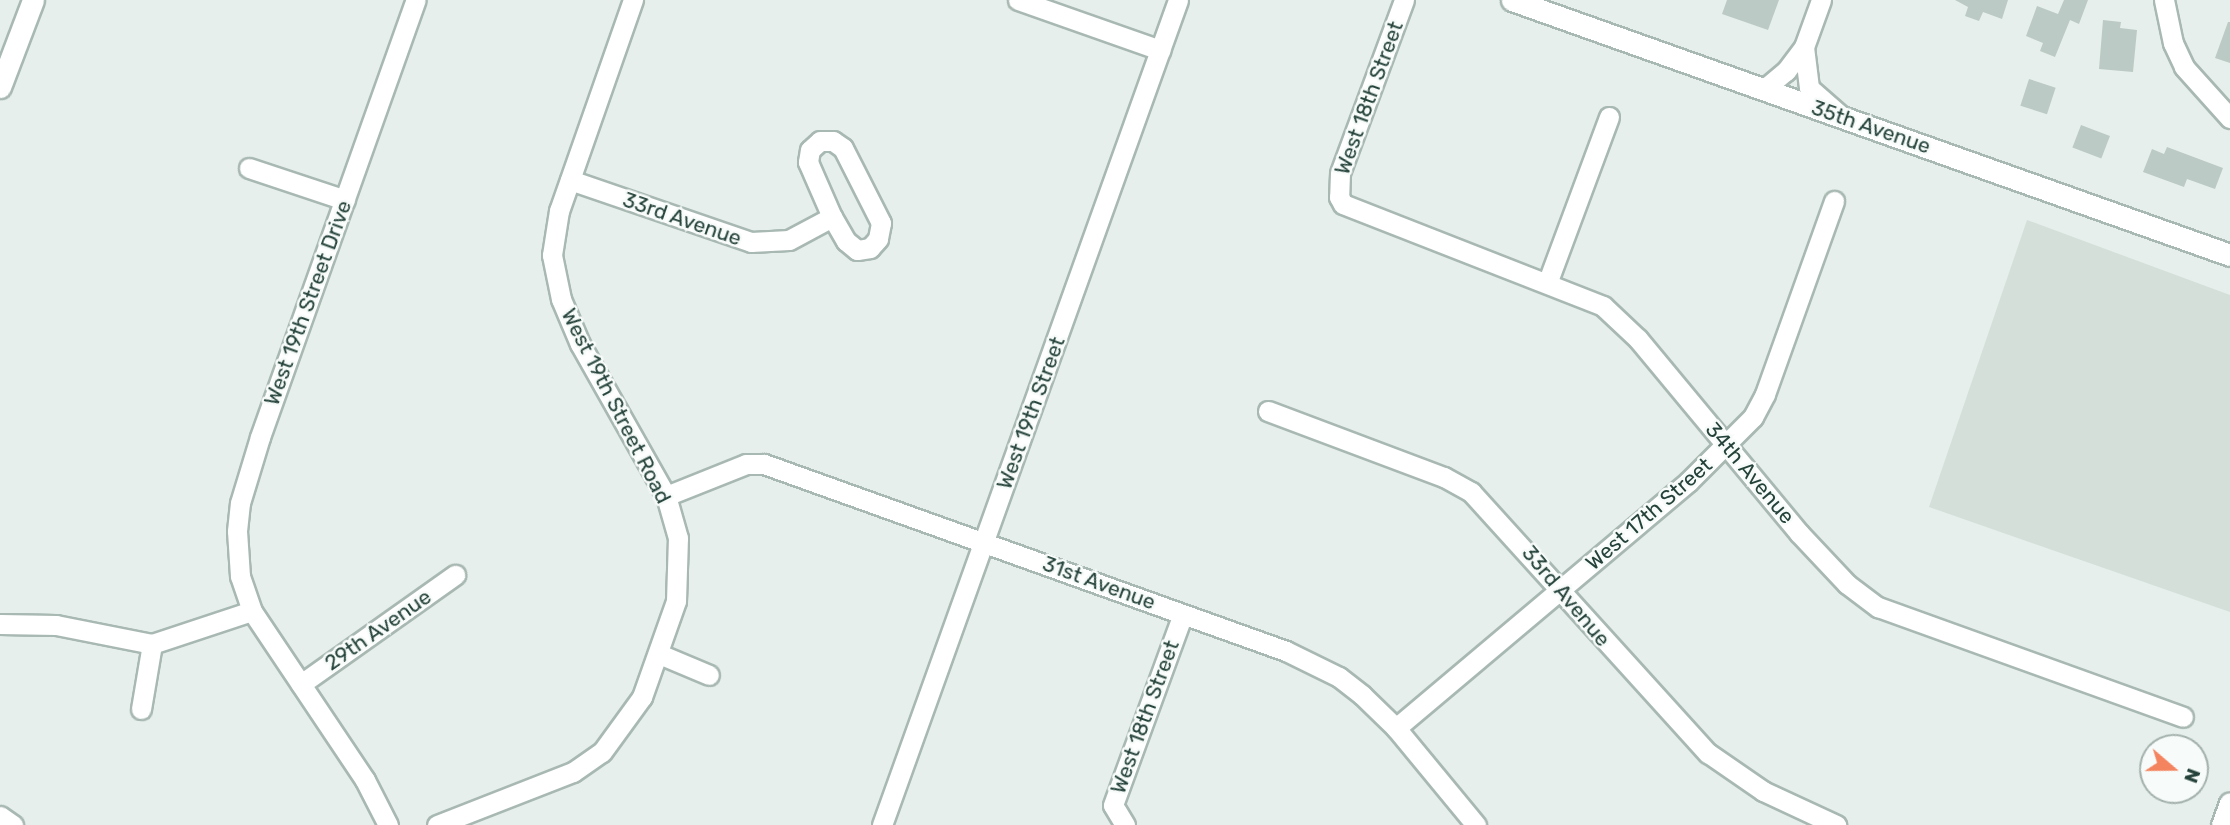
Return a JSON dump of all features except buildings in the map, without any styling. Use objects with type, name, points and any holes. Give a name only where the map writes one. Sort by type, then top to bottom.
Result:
[{"type":"main road","points":[[0,87],[33,0]]},
{"type":"main road","name":"35th Avenue","points":[[1512,0],[2230,254]]},
{"type":"main road","points":[[2222,825],[2230,803]]},
{"type":"street","name":"West 19th Street Drive","points":[[252,611],[237,552],[240,503],[416,0]]},
{"type":"street","name":"West 19th Street Road","points":[[437,825],[573,772],[601,752],[635,710],[659,654],[679,577],[678,538],[666,496],[580,344],[561,299],[552,255],[555,226],[633,0]]},
{"type":"street","points":[[1018,0],[1160,50]]},
{"type":"street","name":"West 19th Street","points":[[881,825],[1178,0]]},
{"type":"street","name":"West 18th Street","points":[[1339,197],[1340,173],[1404,0]]},
{"type":"street","points":[[1763,90],[1786,71],[1804,47],[1821,0]]},
{"type":"street","points":[[2164,0],[2173,43],[2184,67],[2230,118]]},
{"type":"street","points":[[1804,47],[1809,88],[1842,116]]},
{"type":"street","points":[[1548,281],[1609,117]]},
{"type":"street","points":[[820,141],[833,141],[843,148],[881,223],[878,239],[870,248],[857,250],[846,241],[832,217],[808,162],[810,150],[820,141]]},
{"type":"street","points":[[249,168],[345,200]]},
{"type":"street","name":"33rd Avenue","points":[[570,180],[751,242],[789,240],[832,217]]},
{"type":"street","name":"34th Avenue","points":[[1339,197],[1353,210],[1583,295],[1621,322],[1799,533],[1847,584],[1878,607],[2183,717]]},
{"type":"street","name":"West 17th Street","points":[[1396,728],[1728,446],[1765,394],[1834,201]]},
{"type":"street","name":"33rd Avenue","points":[[1268,411],[1444,477],[1471,492],[1708,752],[1763,791],[1836,825]]},
{"type":"street","name":"31st Avenue","points":[[666,496],[746,464],[764,464],[1286,651],[1339,677],[1396,728],[1476,825]]},
{"type":"street","name":"29th Avenue","points":[[301,684],[455,575]]},
{"type":"street","points":[[0,624],[56,625],[152,644],[252,611],[365,780],[387,825]]},
{"type":"street","name":"West 18th Street","points":[[1122,822],[1113,805],[1183,614]]},
{"type":"street","points":[[141,709],[152,644]]},
{"type":"street","points":[[659,654],[709,675]]},
{"type":"street","points":[[0,816],[13,825]]},
{"type":"shaded area","points":[[2027,220],[2230,295],[2230,612],[1929,507]]}]
